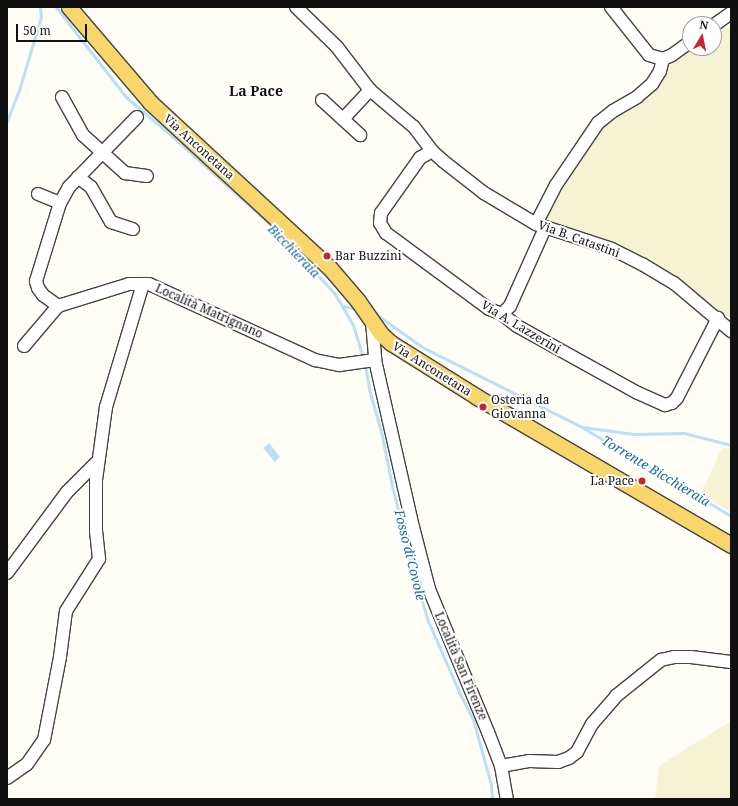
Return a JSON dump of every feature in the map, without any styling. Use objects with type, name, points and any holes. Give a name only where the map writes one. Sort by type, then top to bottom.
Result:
[{"type":"main road","name":"Via Anconetana","points":[[69,7],[151,103],[329,267],[358,301],[381,334],[400,350],[477,397],[731,545]]},
{"type":"street","name":"Via B. Catastini","points":[[296,7],[337,47],[370,90],[414,127],[432,151],[484,193],[540,226],[612,249],[642,264],[674,284],[718,318],[731,331]]},
{"type":"street","points":[[611,7],[649,55],[663,59],[682,48]]},
{"type":"street","points":[[722,19],[731,13]]},
{"type":"street","points":[[502,314],[510,306],[556,185],[598,123],[612,111],[638,97],[652,84],[660,71],[663,59]]},
{"type":"street","points":[[343,119],[370,90]]},
{"type":"street","points":[[62,97],[83,135],[125,173],[147,176]]},
{"type":"street","points":[[322,100],[360,135]]},
{"type":"street","points":[[24,346],[58,306],[43,295],[38,288],[36,281],[60,203],[69,187],[137,117]]},
{"type":"street","name":"Via A. Lazzerini","points":[[432,151],[420,158],[381,213],[380,223],[386,233],[489,309],[502,314],[517,326],[638,393],[665,405],[672,403],[677,398],[718,318]]},
{"type":"street","points":[[78,177],[91,187],[111,222],[133,229]]},
{"type":"street","points":[[38,194],[60,203]]},
{"type":"street","name":"Località Matrignano","points":[[58,306],[117,287],[129,284],[143,284],[158,288],[315,360],[333,364],[354,364],[372,360]]},
{"type":"street","points":[[7,778],[27,764],[44,740],[60,657],[66,611],[100,559],[96,532],[98,462],[106,407],[143,284]]},
{"type":"street","name":"Località San Firenze","points":[[372,322],[372,360],[429,590],[488,732],[500,766],[507,799]]},
{"type":"street","points":[[7,573],[67,492],[98,462]]},
{"type":"street","points":[[500,766],[529,761],[558,762],[569,758],[577,752],[592,724],[616,696],[661,660],[674,657],[691,657],[731,662]]},
{"type":"shaded area","points":[[731,26],[731,315],[729,318],[673,274],[621,247],[544,219],[598,129],[666,64],[682,55],[722,56],[722,31]]},
{"type":"shaded area","points":[[722,448],[731,449],[731,512],[700,495]]},
{"type":"shaded area","points":[[731,721],[731,799],[655,799],[659,766]]},
{"type":"water","points":[[269,443],[280,457],[275,462],[263,448]]},
{"type":"waterway","points":[[7,121],[19,90],[41,17],[40,7]]},
{"type":"waterway","name":"Bicchieraia","points":[[56,7],[126,97],[280,233],[334,293],[342,306],[358,309]]},
{"type":"waterway","name":"Fosso di Covole","points":[[342,306],[353,325],[363,358]]},
{"type":"waterway","name":"Bicchieraia","points":[[373,312],[422,347],[580,426],[731,516]]},
{"type":"waterway","name":"Fosso di Covole","points":[[365,365],[370,393],[381,431],[392,486],[417,585],[428,621],[460,694],[473,719],[491,785],[492,799]]},
{"type":"waterway","name":"Torrente Bicchieraia","points":[[582,427],[634,434],[684,433],[731,445]]},
{"type":"place","name":"Bar Buzzini","points":[[327,256]]},
{"type":"place","name":"Osteria da Giovanna","points":[[483,407]]},
{"type":"place","name":"La Pace","points":[[642,481]]},
{"type":"district","name":"La Pace","points":[[256,91]]}]
